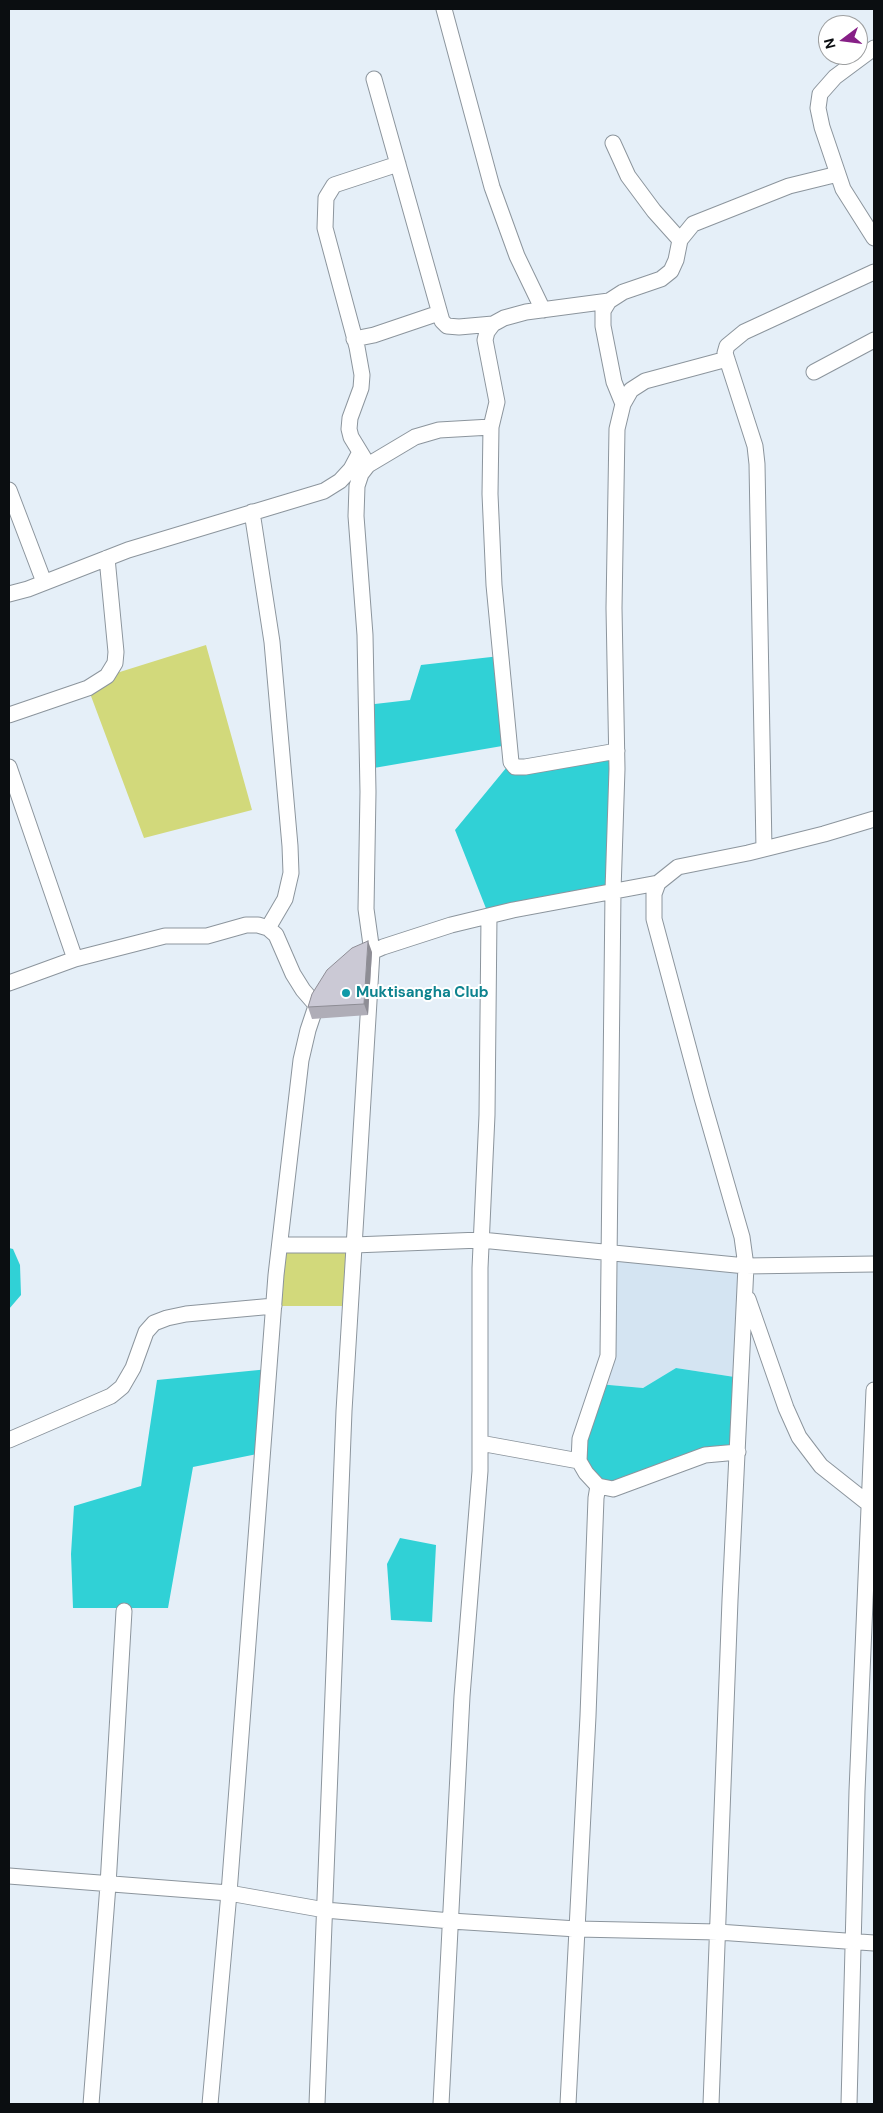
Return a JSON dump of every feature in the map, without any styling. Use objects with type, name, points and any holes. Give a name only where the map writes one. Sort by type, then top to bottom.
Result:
[{"type":"street","points":[[444,9],[495,195],[517,256],[543,310]]},
{"type":"street","points":[[874,48],[835,76],[820,94],[818,108],[822,127],[843,189],[874,238]]},
{"type":"street","points":[[374,79],[439,313],[442,321],[447,326],[459,327],[493,324],[504,318],[543,310],[610,301]]},
{"type":"street","points":[[613,143],[633,182],[654,211],[680,240]]},
{"type":"street","points":[[368,465],[351,438],[349,429],[350,418],[361,388],[362,375],[325,228],[326,198],[334,185],[398,164]]},
{"type":"street","points":[[623,404],[614,382],[603,326],[603,311],[610,301],[623,292],[661,279],[671,271],[676,260],[680,240],[684,232],[692,224],[789,186],[838,174]]},
{"type":"street","points":[[764,849],[757,464],[754,446],[727,359],[726,346],[744,332],[874,272]]},
{"type":"street","points":[[354,339],[374,335],[439,313]]},
{"type":"street","points":[[493,324],[487,332],[486,340],[498,402],[491,427],[490,494],[494,585],[511,762],[515,766],[525,767],[617,751]]},
{"type":"street","points":[[814,372],[874,340]]},
{"type":"street","points":[[727,359],[644,381],[630,390],[623,404],[618,429],[614,608],[617,751],[613,891],[608,1356],[580,1439],[579,1461],[586,1473],[598,1486],[613,1489],[705,1455],[738,1452]]},
{"type":"street","points":[[317,2104],[344,1411],[372,952],[366,909],[368,792],[365,635],[356,516],[357,486],[361,474],[368,465],[415,438],[439,430],[491,427]]},
{"type":"street","points":[[9,594],[188,531],[324,491],[340,481],[351,469],[360,452]]},
{"type":"street","points":[[9,490],[44,582]]},
{"type":"street","points":[[252,512],[272,642],[290,846],[291,873],[284,899],[268,928]]},
{"type":"street","points":[[9,715],[88,688],[107,676],[114,663],[116,652],[107,558]]},
{"type":"street","points":[[9,767],[75,959]]},
{"type":"street","points":[[350,965],[356,959],[372,952],[451,925],[658,883],[678,867],[764,849],[874,819]]},
{"type":"street","points":[[658,883],[653,903],[654,919],[742,1237],[746,1266],[730,1600],[711,2104]]},
{"type":"street","points":[[442,2104],[462,1696],[480,1471],[481,1240],[487,1115],[489,916]]},
{"type":"street","points":[[9,983],[75,959],[165,936],[207,936],[246,925],[258,925],[268,928],[276,935],[293,974],[316,1006]]},
{"type":"street","points":[[210,2104],[229,1893],[280,1245],[301,1060],[316,1006],[327,988]]},
{"type":"street","points":[[280,1245],[354,1245],[481,1240],[746,1266],[874,1264]]},
{"type":"street","points":[[745,1291],[786,1408],[799,1437],[821,1466],[872,1506]]},
{"type":"street","points":[[9,1440],[111,1396],[122,1387],[133,1368],[146,1332],[154,1323],[186,1314],[274,1306]]},
{"type":"street","points":[[849,2104],[853,1940],[872,1506],[874,1390]]},
{"type":"street","points":[[480,1443],[579,1461]]},
{"type":"street","points":[[568,2104],[598,1486]]},
{"type":"street","points":[[91,2104],[108,1885],[124,1611]]},
{"type":"street","points":[[9,1876],[229,1893],[325,1910],[451,1921],[577,1929],[718,1932],[874,1942]]},
{"type":"shaded area","points":[[610,1253],[746,1266],[741,1378],[676,1368],[643,1388],[598,1384],[601,1373]]},
{"type":"green space","points":[[206,645],[252,810],[144,838],[88,688],[107,676]]},
{"type":"green space","points":[[280,1245],[354,1245],[350,1306],[274,1306]]},
{"type":"water","points":[[500,656],[508,745],[368,769],[366,705],[410,700],[421,665]]},
{"type":"water","points":[[617,751],[613,891],[489,916],[455,830],[511,762]]},
{"type":"water","points":[[9,1248],[13,1249],[20,1265],[21,1295],[9,1309]]},
{"type":"water","points":[[676,1368],[741,1378],[738,1452],[613,1489],[586,1473],[580,1439],[598,1384],[643,1388]]},
{"type":"water","points":[[269,1369],[262,1453],[193,1467],[168,1608],[73,1608],[71,1554],[74,1506],[141,1486],[157,1380]]},
{"type":"water","points":[[400,1538],[436,1545],[432,1622],[391,1620],[387,1564]]},
{"type":"building","name":"Muktisangha Club","points":[[368,941],[364,1004],[308,1007],[312,994],[327,970],[352,948]]},
{"type":"place","name":"Muktisangha Club","points":[[346,993]]}]
